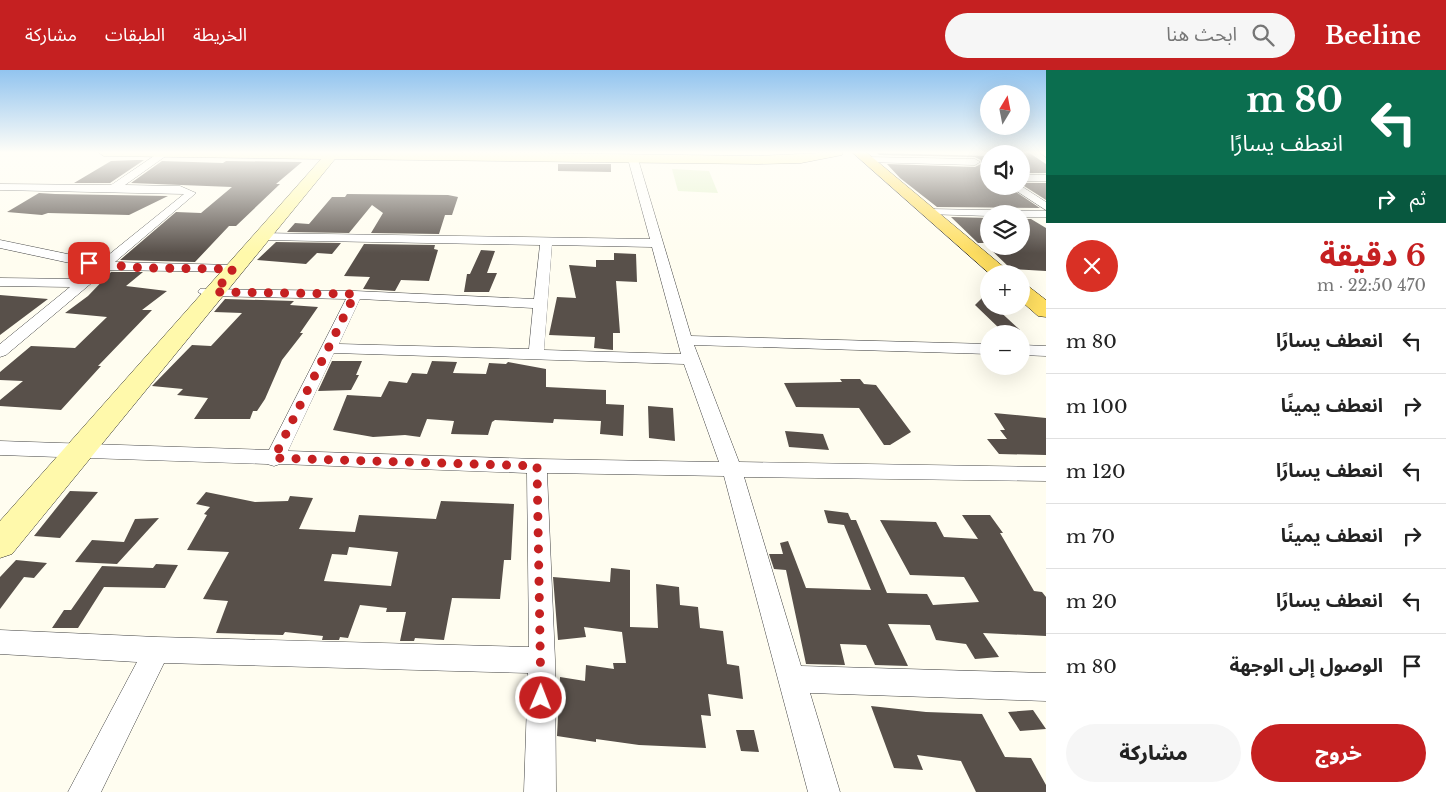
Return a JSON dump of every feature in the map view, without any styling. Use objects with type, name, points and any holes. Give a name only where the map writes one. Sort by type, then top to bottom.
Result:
[{"type":"main road","points":[[898,186],[991,265]]},
{"type":"main road","points":[[1030,298],[1046,311]]},
{"type":"street","points":[[114,188],[117,186]]},
{"type":"street","points":[[0,544],[71,449],[210,292],[300,186]]},
{"type":"street","points":[[0,244],[73,261],[105,266],[229,269],[262,236],[302,186]]},
{"type":"street","points":[[640,186],[687,349],[732,470],[824,792]]},
{"type":"street","points":[[0,187],[180,189],[191,193],[0,352]]},
{"type":"street","points":[[1028,195],[1046,207]]},
{"type":"street","points":[[929,212],[1046,214]]},
{"type":"street","points":[[262,236],[655,242]]},
{"type":"street","points":[[536,355],[546,241]]},
{"type":"street","points":[[0,282],[82,284]]},
{"type":"street","points":[[210,292],[355,294],[540,304]]},
{"type":"street","points":[[274,458],[355,294]]},
{"type":"street","points":[[328,348],[536,355],[687,349],[980,349]]},
{"type":"street","points":[[1030,350],[1046,351]]},
{"type":"street","points":[[0,448],[537,466],[1046,474]]},
{"type":"street","points":[[0,516],[71,449]]},
{"type":"street","points":[[537,466],[542,660],[540,792]]},
{"type":"street","points":[[0,642],[158,650],[542,660]]},
{"type":"street","points":[[84,792],[158,650]]},
{"type":"street","points":[[791,678],[1046,687]]},
{"type":"green space","points":[[677,186],[715,186],[718,193],[678,191]]},
{"type":"building","points":[[199,186],[278,186],[236,226],[229,226],[195,262],[120,260],[176,212],[201,213],[232,187]]},
{"type":"building","points":[[910,186],[980,186],[980,195],[1020,195],[1040,208],[1030,208],[1030,205],[980,205],[980,207],[937,207]]},
{"type":"building","points":[[1030,186],[1046,186],[1046,200],[1030,190]]},
{"type":"building","points":[[39,193],[168,196],[129,215],[48,213],[42,215],[7,212]]},
{"type":"building","points":[[347,194],[448,195],[458,197],[452,215],[445,215],[439,234],[371,233],[383,213],[372,205],[349,233],[287,232],[295,223],[309,224],[332,197],[345,197]]},
{"type":"building","points":[[951,217],[980,218],[980,243]]},
{"type":"building","points":[[1030,219],[1046,228],[1046,271],[1030,270],[1030,265],[1007,265],[996,255],[1030,255]]},
{"type":"building","points":[[276,242],[341,243],[332,254],[317,253],[306,264],[257,260]]},
{"type":"building","points":[[364,244],[435,245],[434,249],[438,250],[429,281],[401,280],[395,291],[363,289],[370,277],[344,276]]},
{"type":"building","points":[[481,250],[495,251],[487,273],[497,273],[489,292],[464,292],[467,274],[470,274]]},
{"type":"building","points":[[614,253],[636,254],[637,282],[616,281],[620,333],[613,333],[613,350],[594,348],[595,337],[549,335],[557,297],[576,298],[569,265],[596,267],[596,260],[614,260]]},
{"type":"building","points":[[111,272],[143,272],[126,286],[167,291],[142,310],[152,310],[98,366],[101,366],[61,410],[0,406],[0,400],[23,381],[0,380],[0,372],[31,346],[75,348],[107,317],[65,313],[88,296]]},
{"type":"building","points":[[0,295],[48,299],[0,335]]},
{"type":"building","points":[[225,299],[294,301],[290,305],[318,307],[300,333],[303,333],[282,360],[265,399],[257,411],[253,411],[250,419],[194,419],[208,398],[177,395],[183,389],[152,386],[192,345],[211,346],[242,313],[214,312]]},
{"type":"building","points":[[980,300],[980,310],[975,305]]},
{"type":"building","points":[[985,315],[1004,315],[1015,325],[996,325]]},
{"type":"building","points":[[332,361],[362,361],[356,375],[359,375],[351,390],[318,391]]},
{"type":"building","points":[[432,361],[457,362],[453,373],[486,374],[489,363],[506,364],[508,362],[546,369],[546,387],[606,390],[606,404],[624,405],[623,436],[600,434],[601,421],[554,419],[553,423],[495,420],[492,422],[488,435],[451,434],[454,421],[427,419],[420,437],[405,435],[373,437],[333,430],[347,395],[381,397],[389,381],[407,383],[412,373],[427,374]]},
{"type":"building","points":[[840,379],[860,379],[864,384],[876,385],[911,432],[890,445],[884,445],[859,408],[796,407],[784,383],[842,382]]},
{"type":"building","points":[[648,406],[673,408],[675,441],[649,438]]},
{"type":"building","points":[[994,413],[1046,418],[1046,455],[999,454],[987,439],[1007,439],[1000,430],[1005,430]]},
{"type":"building","points":[[785,431],[823,434],[829,450],[789,447]]},
{"type":"building","points":[[70,491],[98,492],[60,538],[34,536]]},
{"type":"building","points":[[206,492],[255,502],[288,501],[290,496],[313,498],[299,529],[355,532],[359,515],[436,519],[441,501],[514,504],[511,560],[504,560],[500,599],[452,598],[444,640],[415,638],[414,641],[400,641],[406,612],[386,612],[387,608],[360,605],[348,638],[340,637],[339,640],[322,640],[323,636],[285,632],[283,635],[216,633],[228,601],[203,599],[229,552],[187,550],[207,515],[204,514],[210,507],[196,504]],"holes":[[[349,547],[398,552],[391,586],[324,581],[332,554],[347,555]]]},
{"type":"building","points":[[824,510],[848,513],[851,520],[856,520],[887,593],[927,594],[933,605],[979,602],[964,577],[910,575],[880,520],[936,522],[944,537],[978,539],[962,515],[990,515],[1003,533],[1000,533],[1034,591],[1042,592],[1046,597],[1046,636],[983,633],[999,657],[975,659],[966,644],[936,640],[930,625],[888,624],[908,666],[875,665],[866,645],[840,644],[845,665],[806,664],[786,570],[774,569],[769,554],[783,554],[780,543],[788,541],[806,588],[871,590],[844,525],[828,523]]},
{"type":"building","points":[[159,518],[117,564],[75,562],[92,540],[124,542],[135,519]]},
{"type":"building","points":[[16,560],[47,563],[34,578],[24,577],[0,609],[0,577]]},
{"type":"building","points":[[156,564],[178,565],[165,588],[104,587],[78,628],[52,628],[64,610],[71,610],[102,566],[153,568]]},
{"type":"building","points":[[611,568],[630,570],[630,627],[658,628],[656,584],[679,587],[680,605],[698,607],[700,628],[723,631],[727,664],[739,666],[743,699],[708,694],[711,716],[701,715],[706,748],[639,745],[596,739],[596,742],[557,736],[560,677],[585,681],[586,665],[614,669],[613,663],[626,663],[622,632],[584,627],[586,637],[558,640],[553,577],[610,582]]},
{"type":"building","points":[[871,706],[926,712],[982,714],[1005,757],[1031,758],[1046,785],[1046,792],[976,792],[961,761],[917,755],[923,770],[894,768]]},
{"type":"building","points":[[1033,710],[1046,729],[1020,731],[1008,712]]},
{"type":"building","points":[[736,730],[754,730],[759,752],[741,751]]},
{"type":"route","points":[[89,263],[105,266],[143,268],[233,269],[215,292],[355,294],[274,458],[537,466],[542,660],[541,698]]}]
